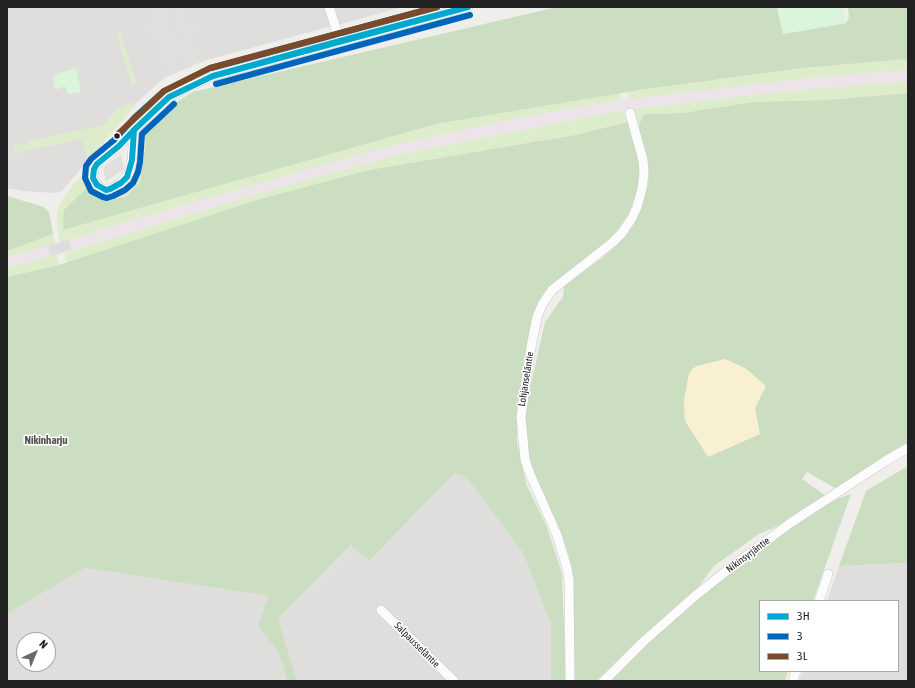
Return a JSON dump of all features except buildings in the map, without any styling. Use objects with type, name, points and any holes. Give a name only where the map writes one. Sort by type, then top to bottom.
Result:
[{"type":"street","points":[[329,7],[340,41]]},
{"type":"street","points":[[134,130],[132,160],[129,173],[121,183],[110,190],[102,189],[97,186],[93,178],[94,169],[98,164],[119,146],[134,130],[169,97],[212,76],[468,7]]},
{"type":"street","name":"Lohjanseläntie","points":[[570,681],[567,568],[557,535],[530,474],[526,460],[521,417],[531,347],[537,317],[543,303],[552,290],[622,234],[637,207],[642,189],[644,173],[643,160],[630,113]]},
{"type":"street","name":"Nikinsyrjäntie","points":[[604,681],[643,642],[695,596],[734,565],[789,524],[908,448]]},
{"type":"street","points":[[819,600],[828,574]]},
{"type":"street","name":"Salpausseläntie","points":[[381,610],[454,681]]},
{"type":"shaded area","points":[[7,7],[403,7],[203,61],[164,78],[134,105],[62,191],[56,193],[22,191],[7,188]]},
{"type":"shaded area","points":[[145,7],[167,7],[185,68],[165,78]]},
{"type":"shaded area","points":[[169,7],[187,7],[203,61],[187,68]]},
{"type":"shaded area","points":[[326,36],[327,40],[205,73],[204,69]]},
{"type":"shaded area","points":[[908,70],[908,81],[787,91],[606,113],[401,154],[274,189],[72,250],[69,240],[125,222],[386,147],[517,118],[608,102],[702,90],[808,78]]},
{"type":"shaded area","points":[[121,155],[124,169],[106,181],[103,167]]},
{"type":"shaded area","points":[[47,246],[50,256],[7,268],[7,257]]},
{"type":"shaded area","points":[[455,473],[467,478],[523,553],[551,624],[551,681],[297,681],[278,619],[352,545],[369,561]]},
{"type":"shaded area","points":[[908,563],[908,681],[799,681],[803,672],[899,672],[899,600],[827,600],[839,566]]},
{"type":"shaded area","points":[[85,568],[270,596],[258,625],[279,654],[287,681],[7,681],[7,614]]},
{"type":"green space","points":[[425,7],[444,7],[352,31],[348,28]]},
{"type":"green space","points":[[557,7],[777,7],[783,34],[846,23],[849,17],[848,7],[908,7],[908,59],[802,68],[640,90],[436,124],[63,230],[64,210],[88,187],[97,196],[111,199],[126,197],[140,182],[146,142],[142,132],[170,106],[193,92]]},
{"type":"green space","points":[[777,7],[843,7],[846,23],[783,34]]},
{"type":"green space","points":[[121,33],[136,83],[134,85],[132,85],[117,35]]},
{"type":"green space","points":[[331,33],[327,40],[326,36],[204,69],[204,74],[200,69]]},
{"type":"green space","points":[[908,59],[908,70],[808,78],[629,99],[628,92],[802,68]]},
{"type":"green space","points":[[75,68],[77,70],[81,92],[68,94],[65,86],[55,90],[53,78],[55,74]]},
{"type":"green space","points":[[908,81],[908,93],[827,100],[753,102],[683,113],[644,114],[638,127],[632,109],[787,91]]},
{"type":"green space","points":[[620,93],[621,100],[517,118],[386,147],[125,222],[60,243],[57,213],[60,204],[71,187],[82,175],[87,176],[89,183],[101,194],[109,196],[115,193],[131,180],[136,172],[138,164],[138,144],[142,132],[146,142],[140,182],[126,197],[111,199],[97,196],[88,187],[63,230],[436,124]]},
{"type":"green space","points":[[908,93],[908,444],[837,489],[807,472],[802,479],[826,496],[804,508],[780,525],[759,534],[714,566],[699,586],[657,623],[596,681],[575,681],[572,571],[569,556],[557,523],[539,485],[529,457],[525,425],[526,407],[545,322],[563,297],[564,286],[616,246],[627,233],[637,217],[648,186],[649,169],[638,127],[644,114],[683,113],[753,102],[827,100]],"holes":[[[745,368],[765,386],[755,408],[685,421],[684,400],[689,374]]]},
{"type":"green space","points":[[130,103],[134,103],[136,105],[88,160],[81,139],[15,153],[13,146],[29,143],[28,141],[103,125],[115,111]]},
{"type":"green space","points":[[623,111],[628,122],[575,135],[369,170],[260,199],[67,263],[64,253],[274,189],[401,154],[606,113]]},
{"type":"green space","points":[[628,122],[636,147],[640,172],[638,189],[629,213],[619,228],[601,247],[549,289],[535,309],[524,360],[517,408],[517,443],[527,486],[547,527],[562,574],[566,681],[551,681],[551,624],[523,553],[467,478],[455,473],[369,561],[351,545],[278,619],[297,681],[287,681],[279,654],[258,625],[269,596],[85,568],[7,614],[7,277],[59,265],[260,199],[369,170],[575,135]]},
{"type":"green space","points":[[7,196],[44,207],[49,212],[53,234],[7,251]]},
{"type":"green space","points":[[53,234],[55,244],[7,257],[7,251]]},
{"type":"green space","points":[[57,254],[59,265],[7,277],[7,268]]},
{"type":"green space","points":[[908,466],[908,563],[839,566],[866,491]]},
{"type":"green space","points":[[851,494],[813,600],[759,600],[759,672],[788,672],[785,681],[609,681],[657,634],[709,588],[800,521],[831,501]]},
{"type":"sand","points":[[725,359],[745,368],[766,386],[755,408],[760,434],[708,457],[685,421],[684,400],[689,374],[692,369],[697,366]]},
{"type":"pier","points":[[69,240],[72,250],[50,256],[47,246]]},
{"type":"transit line","name":"3","points":[[211,68],[437,7]]},
{"type":"transit line","name":"3L","points":[[117,135],[164,91],[210,68],[437,7]]},
{"type":"transit line","name":"3H","points":[[468,7],[213,76],[340,41],[468,7]]},
{"type":"transit line","name":"3","points":[[216,84],[470,15]]},
{"type":"transit line","name":"3H","points":[[169,97],[213,76]]},
{"type":"transit line","name":"3H","points":[[169,97],[213,76]]},
{"type":"transit line","name":"3","points":[[164,91],[135,117],[114,140],[91,159],[86,166],[85,178],[91,191],[107,198],[125,190],[133,183],[138,172],[140,162],[142,134],[174,104]]},
{"type":"transit line","name":"3H","points":[[134,130],[169,97]]},
{"type":"transit line","name":"3H","points":[[134,130],[169,97]]},
{"type":"transit line","name":"3H","points":[[134,130],[132,160],[127,177],[121,183],[110,189],[106,190],[97,185],[93,178],[94,169],[97,164],[119,146],[134,130]]},
{"type":"district","name":"Nikinharju","points":[[46,441]]}]
